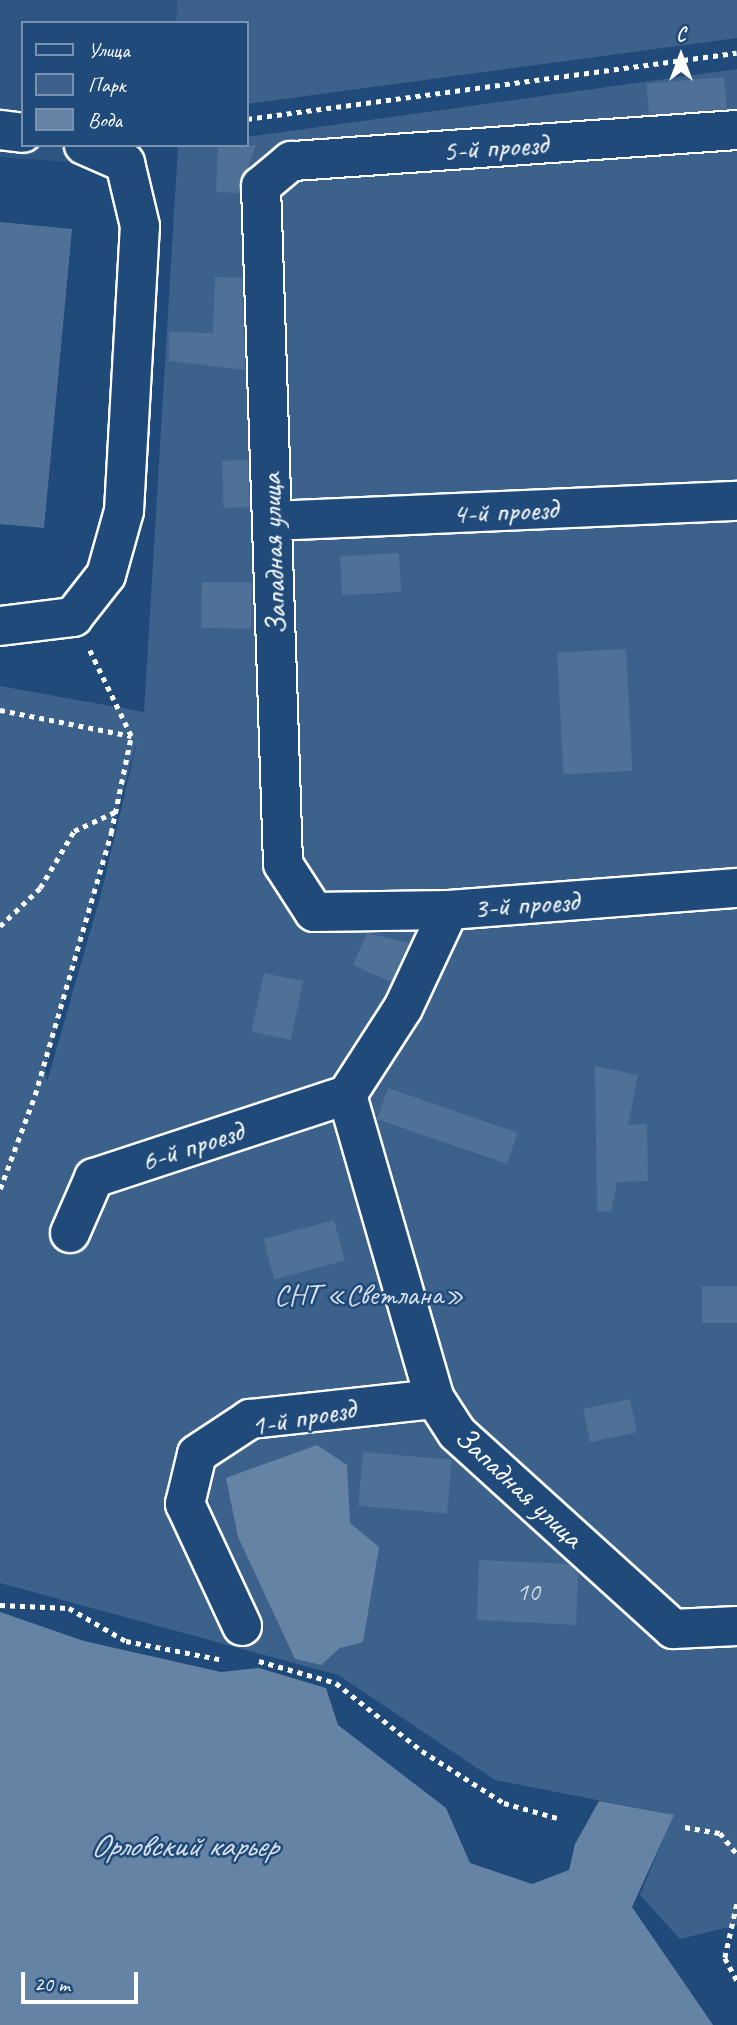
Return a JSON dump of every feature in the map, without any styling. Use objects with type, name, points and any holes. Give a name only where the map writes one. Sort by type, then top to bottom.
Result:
[{"type":"street","points":[[0,130],[21,133]]},
{"type":"street","name":"5-й проезд","points":[[261,186],[291,161],[737,131]]},
{"type":"street","points":[[0,626],[73,617],[106,575],[124,511],[140,226],[125,163],[89,147]]},
{"type":"street","name":"Западная улица","points":[[261,186],[283,864],[314,912]]},
{"type":"street","name":"4-й проезд","points":[[273,521],[737,500]]},
{"type":"street","name":"3-й проезд","points":[[314,912],[449,910],[737,888]]},
{"type":"street","points":[[346,1095],[403,1008],[449,910]]},
{"type":"street","name":"Западная улица","points":[[346,1095],[435,1399],[457,1433],[673,1629],[737,1626]]},
{"type":"street","name":"6-й проезд","points":[[70,1233],[94,1178],[346,1095]]},
{"type":"street","name":"1-й проезд","points":[[244,1643],[185,1504],[197,1454],[250,1419],[435,1399]]},
{"type":"path","points":[[248,120],[737,53]]},
{"type":"path","points":[[0,1189],[34,1095],[116,811],[131,736],[73,617]]},
{"type":"path","points":[[0,710],[131,736]]},
{"type":"path","points":[[0,926],[40,888],[74,831],[116,811]]},
{"type":"path","points":[[0,1605],[69,1608],[126,1641],[187,1657],[224,1659]]},
{"type":"path","points":[[244,1643],[336,1683],[422,1751],[505,1803],[557,1818]]},
{"type":"path","points":[[685,1827],[720,1833],[737,1854]]},
{"type":"path","points":[[737,1904],[725,1958],[737,1981]]},
{"type":"shaded area","points":[[0,0],[177,0],[176,21],[21,21],[21,147],[69,147],[67,162],[0,157]]},
{"type":"green space","points":[[177,0],[737,0],[737,38],[248,104],[248,21],[176,21]]},
{"type":"green space","name":"СНТ «Светлана»","points":[[737,69],[737,1925],[680,1939],[640,1895],[673,1815],[495,1780],[338,1675],[0,1583],[0,686],[144,712],[178,147],[248,147],[248,137]],"holes":[[[138,738],[101,894],[47,1082],[45,1067]]]},
{"type":"water","points":[[317,1445],[347,1465],[350,1523],[379,1547],[363,1642],[340,1648],[321,1665],[295,1659],[238,1537],[226,1478]]},
{"type":"water","name":"Орловский карьер","points":[[0,1612],[84,1641],[221,1672],[259,1668],[326,1688],[338,1725],[446,1808],[470,1863],[532,1884],[569,1870],[575,1844],[599,1801],[674,1815],[632,1907],[713,2025],[0,2025]]},
{"type":"building","points":[[724,77],[727,109],[649,116],[646,84]]},
{"type":"building","points":[[256,145],[239,193],[216,192],[218,147]]},
{"type":"building","points":[[0,222],[72,229],[44,528],[0,524]]},
{"type":"building","points":[[215,277],[242,278],[245,370],[169,361],[169,332],[213,333]]},
{"type":"building","points":[[248,460],[250,507],[224,508],[222,461]]},
{"type":"building","points":[[399,553],[401,592],[342,595],[340,556]]},
{"type":"building","points":[[202,582],[252,583],[251,629],[201,628]]},
{"type":"building","points":[[626,649],[632,771],[563,774],[557,653]]},
{"type":"building","points":[[367,933],[409,943],[391,982],[353,965]]},
{"type":"building","points":[[264,973],[303,981],[291,1040],[252,1032]]},
{"type":"building","points":[[595,1066],[638,1075],[628,1125],[647,1124],[648,1181],[617,1182],[611,1212],[597,1211]]},
{"type":"building","points":[[388,1088],[518,1133],[507,1164],[377,1119]]},
{"type":"building","points":[[334,1220],[345,1261],[274,1279],[263,1239]]},
{"type":"building","points":[[702,1286],[737,1286],[737,1323],[702,1323]]},
{"type":"building","points":[[630,1399],[637,1432],[590,1442],[583,1409]]},
{"type":"building","points":[[363,1452],[452,1460],[447,1514],[358,1506]]},
{"type":"building","points":[[479,1560],[568,1564],[578,1573],[576,1625],[477,1620]]}]
